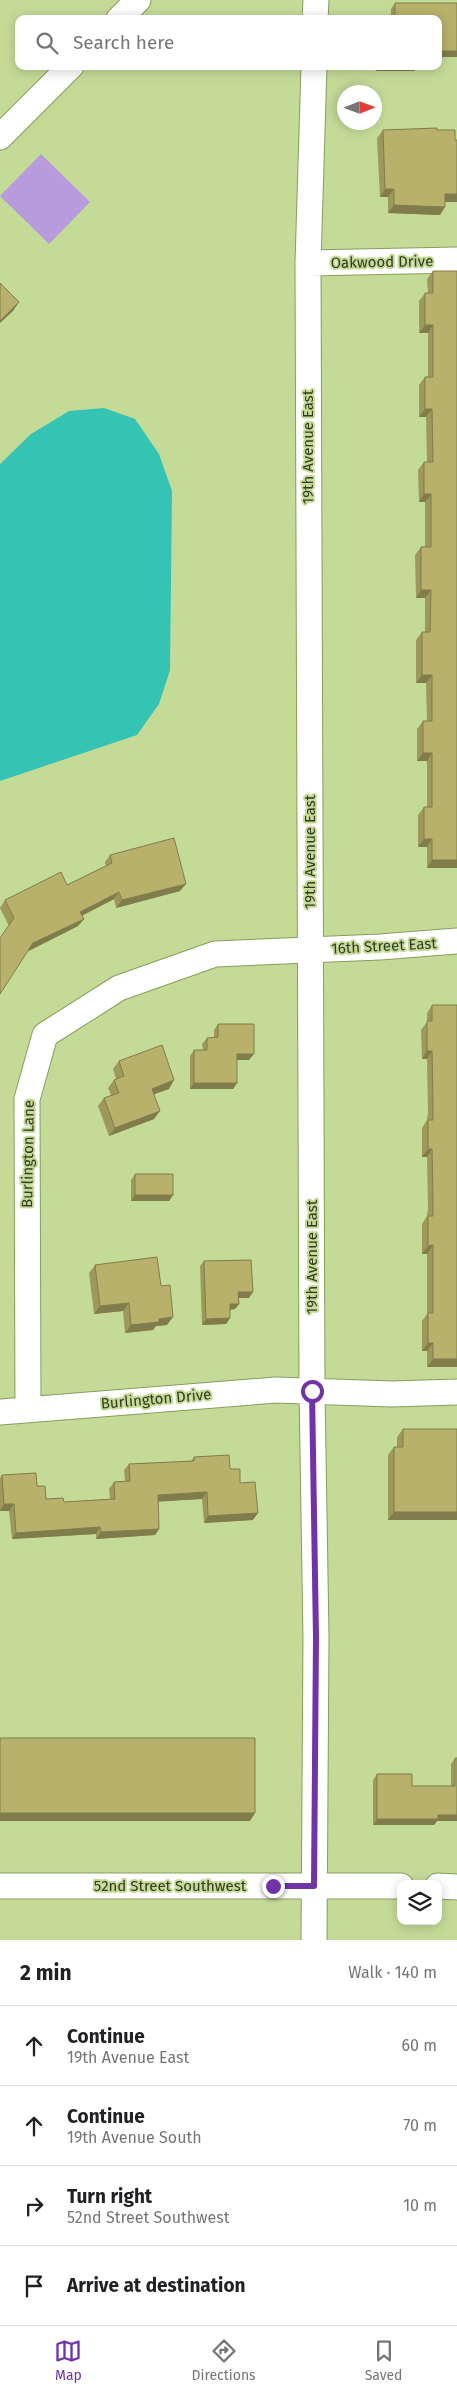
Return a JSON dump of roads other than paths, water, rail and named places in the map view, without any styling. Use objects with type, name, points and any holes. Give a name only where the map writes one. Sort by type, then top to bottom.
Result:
[{"type":"street","points":[[123,15],[138,0]]},
{"type":"street","points":[[315,15],[316,0]]},
{"type":"street","points":[[0,137],[67,70]]},
{"type":"street","name":"19th Avenue East","points":[[314,70],[308,263],[312,1391],[316,1637],[314,1940]]},
{"type":"street","name":"Oakwood Drive","points":[[308,263],[457,260]]},
{"type":"street","name":"16th Street East","points":[[310,950],[457,941]]},
{"type":"street","name":"Burlington Lane","points":[[28,1410],[27,1099],[45,1035],[119,988],[215,954],[310,950]]},
{"type":"street","name":"Burlington Drive","points":[[0,1412],[276,1390],[312,1391]]},
{"type":"street","points":[[312,1391],[392,1394],[457,1392]]},
{"type":"street","name":"52nd Street Southwest","points":[[0,1886],[397,1886]]},
{"type":"street","points":[[442,1886],[457,1886]]},
{"type":"water","points":[[104,408],[135,419],[159,454],[172,491],[170,670],[159,704],[137,735],[0,781],[0,464],[31,434],[69,411]]}]
